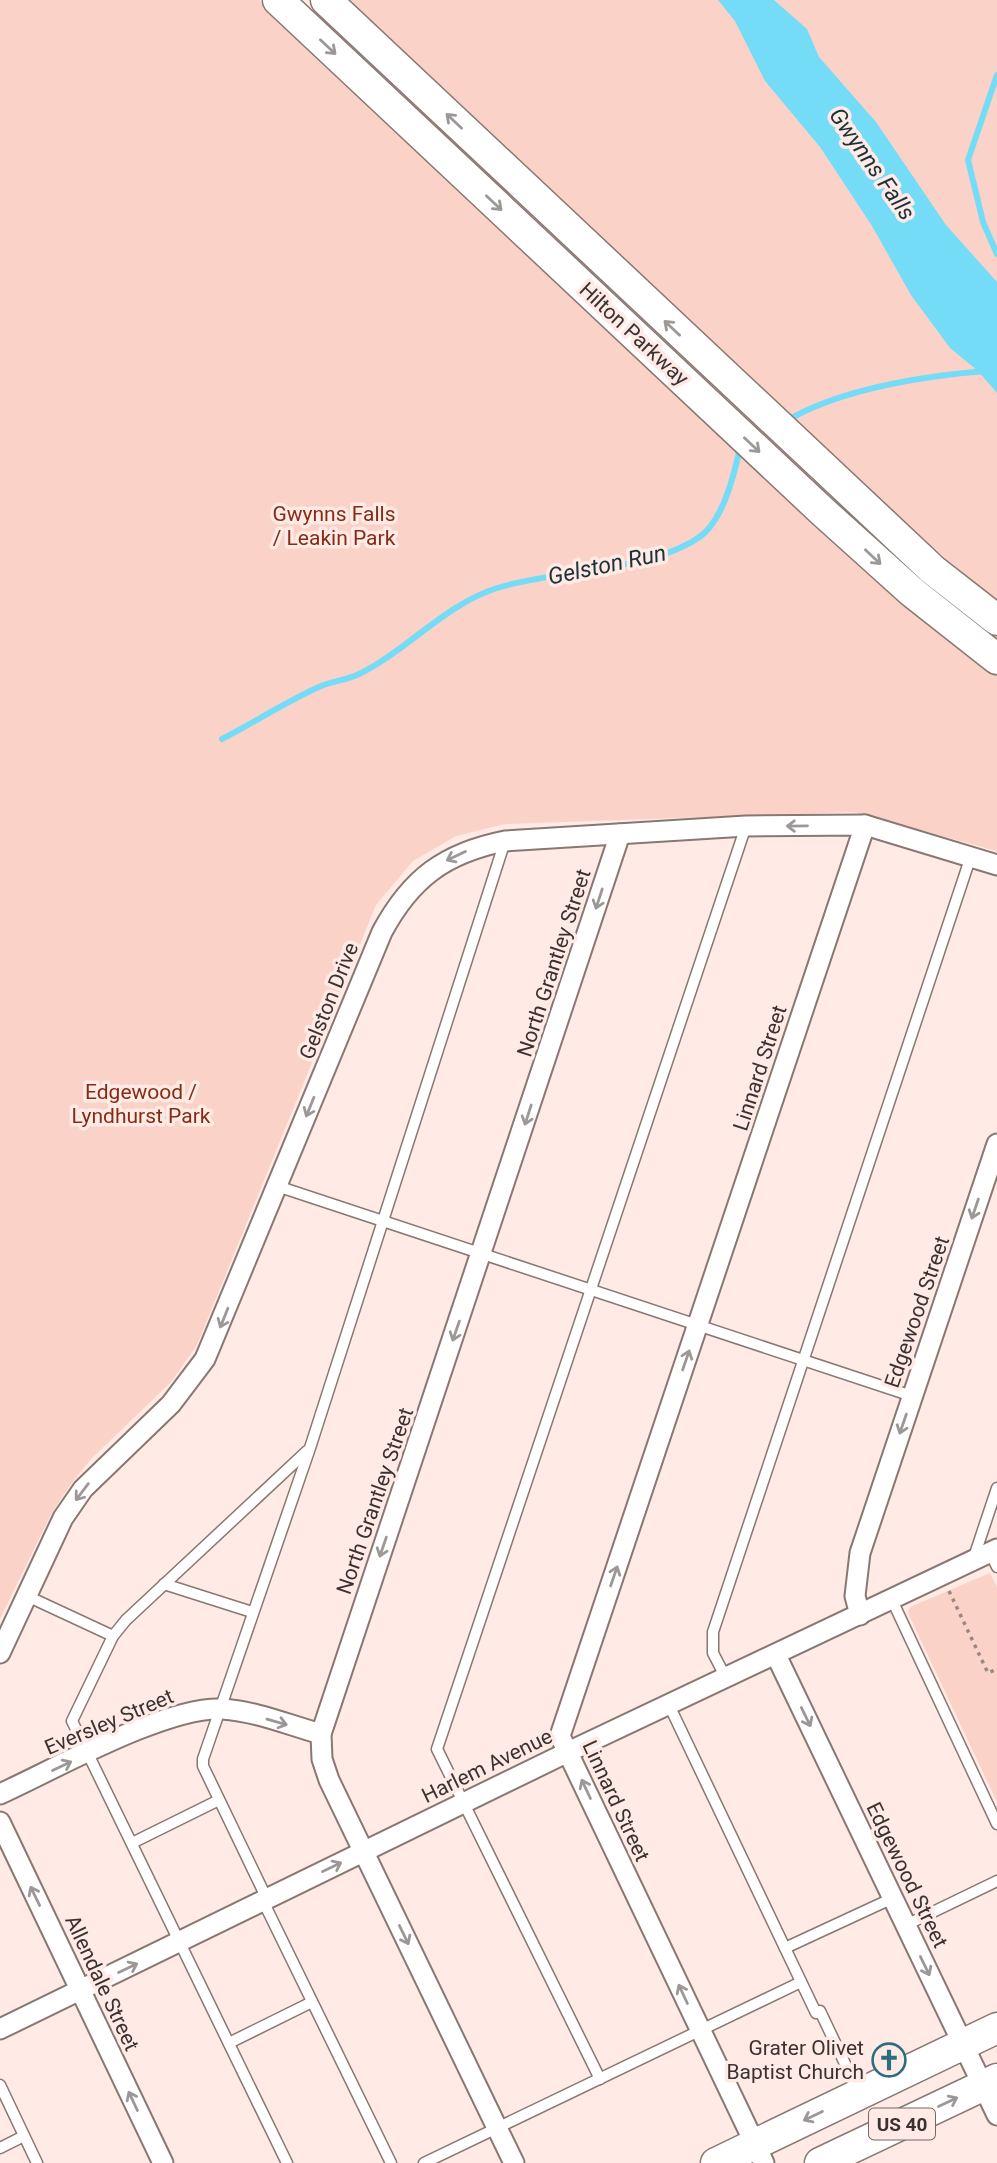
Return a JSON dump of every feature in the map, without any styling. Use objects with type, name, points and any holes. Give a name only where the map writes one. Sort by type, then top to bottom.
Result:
[{"type":"main road","name":"Hilton Parkway","points":[[278,0],[822,510],[912,592],[997,659]]},
{"type":"main road","name":"Hilton Parkway","points":[[326,0],[842,486],[933,570],[997,620]]},
{"type":"main road","name":"US 40","points":[[716,2163],[759,2154],[860,2094],[997,2028]]},
{"type":"main road","name":"US 40","points":[[820,2163],[990,2082]]},
{"type":"street","name":"Gelston Drive","points":[[0,1653],[63,1518],[83,1489],[171,1404],[205,1359],[382,932],[395,908],[410,889],[450,858],[474,848],[505,841],[746,826],[865,825],[997,865]]},
{"type":"street","name":"Linnard Street","points":[[759,2154],[560,1736],[865,825]]},
{"type":"street","name":"North Grantley Street","points":[[514,2163],[329,1780],[322,1759],[321,1734],[620,834]]},
{"type":"street","name":"Edgewood Street","points":[[860,1615],[855,1595],[860,1553],[997,1144]]},
{"type":"street","name":"Harlem Avenue","points":[[0,2029],[568,1752],[989,1557]]},
{"type":"street","name":"Edgewood Street","points":[[776,1655],[963,2044],[990,2082],[997,2115]]},
{"type":"street","name":"Eversley Street","points":[[0,1794],[173,1716],[195,1711],[222,1709],[321,1734]]},
{"type":"street","name":"Allendale Street","points":[[0,1822],[163,2163]]},
{"type":"lane","points":[[600,2078],[437,1749],[746,826]]},
{"type":"lane","points":[[391,2163],[312,2002],[219,1800],[203,1759],[310,1448],[505,841]]},
{"type":"lane","points":[[726,1678],[713,1653],[713,1632],[971,856]]},
{"type":"lane","points":[[277,1186],[912,1396]]},
{"type":"lane","points":[[287,2163],[72,1721],[113,1636],[164,1584],[310,1448]]},
{"type":"lane","points":[[989,1557],[997,1488]]},
{"type":"lane","points":[[164,1584],[252,1612]]},
{"type":"lane","points":[[27,1596],[113,1636]]},
{"type":"lane","points":[[892,1600],[997,1824]]},
{"type":"lane","points":[[669,1705],[816,2013],[820,2011],[860,2094]]},
{"type":"lane","points":[[132,1843],[219,1800]]},
{"type":"lane","points":[[906,1925],[997,1881]]},
{"type":"lane","points":[[785,1948],[893,1898]]},
{"type":"lane","points":[[425,2163],[801,1982]]},
{"type":"lane","points":[[229,2043],[312,2002]]},
{"type":"lane","points":[[0,2085],[37,2163]]},
{"type":"lane","points":[[0,2148],[24,2136]]},
{"type":"path","points":[[948,1590],[988,1673],[997,1669]]},
{"type":"green space","name":"Gwynns Falls / Leakin Park","points":[[0,0],[259,0],[890,591],[997,675],[997,851],[854,812],[505,824],[456,836],[413,861],[376,905],[197,1345],[171,1382],[91,1459],[68,1488],[50,1516],[0,1619]]},
{"type":"green space","points":[[345,0],[997,0],[997,602],[895,515]]},
{"type":"green space","points":[[990,1573],[997,1587],[997,1802],[908,1613],[910,1607]]},
{"type":"water","name":"Gwynns Falls","points":[[718,0],[774,0],[807,29],[819,57],[876,122],[946,225],[997,282],[997,393],[978,371],[950,348],[911,295],[872,226],[820,147],[765,81],[735,21]]},
{"type":"waterway","points":[[997,75],[968,160],[983,222],[997,254]]},
{"type":"waterway","name":"Gelston Run","points":[[786,421],[809,409],[861,391],[916,379],[997,370]]},
{"type":"waterway","name":"Gelston Run","points":[[222,739],[308,692],[353,677],[375,665],[460,605],[478,596],[521,582],[628,564],[677,549],[698,538],[707,531],[721,510],[740,448]]},
{"type":"place","name":"Grater Olivet Baptist Church","points":[[889,2060]]},
{"type":"park label","name":"Edgewood / Lyndhurst Park","points":[[141,1104]]}]
